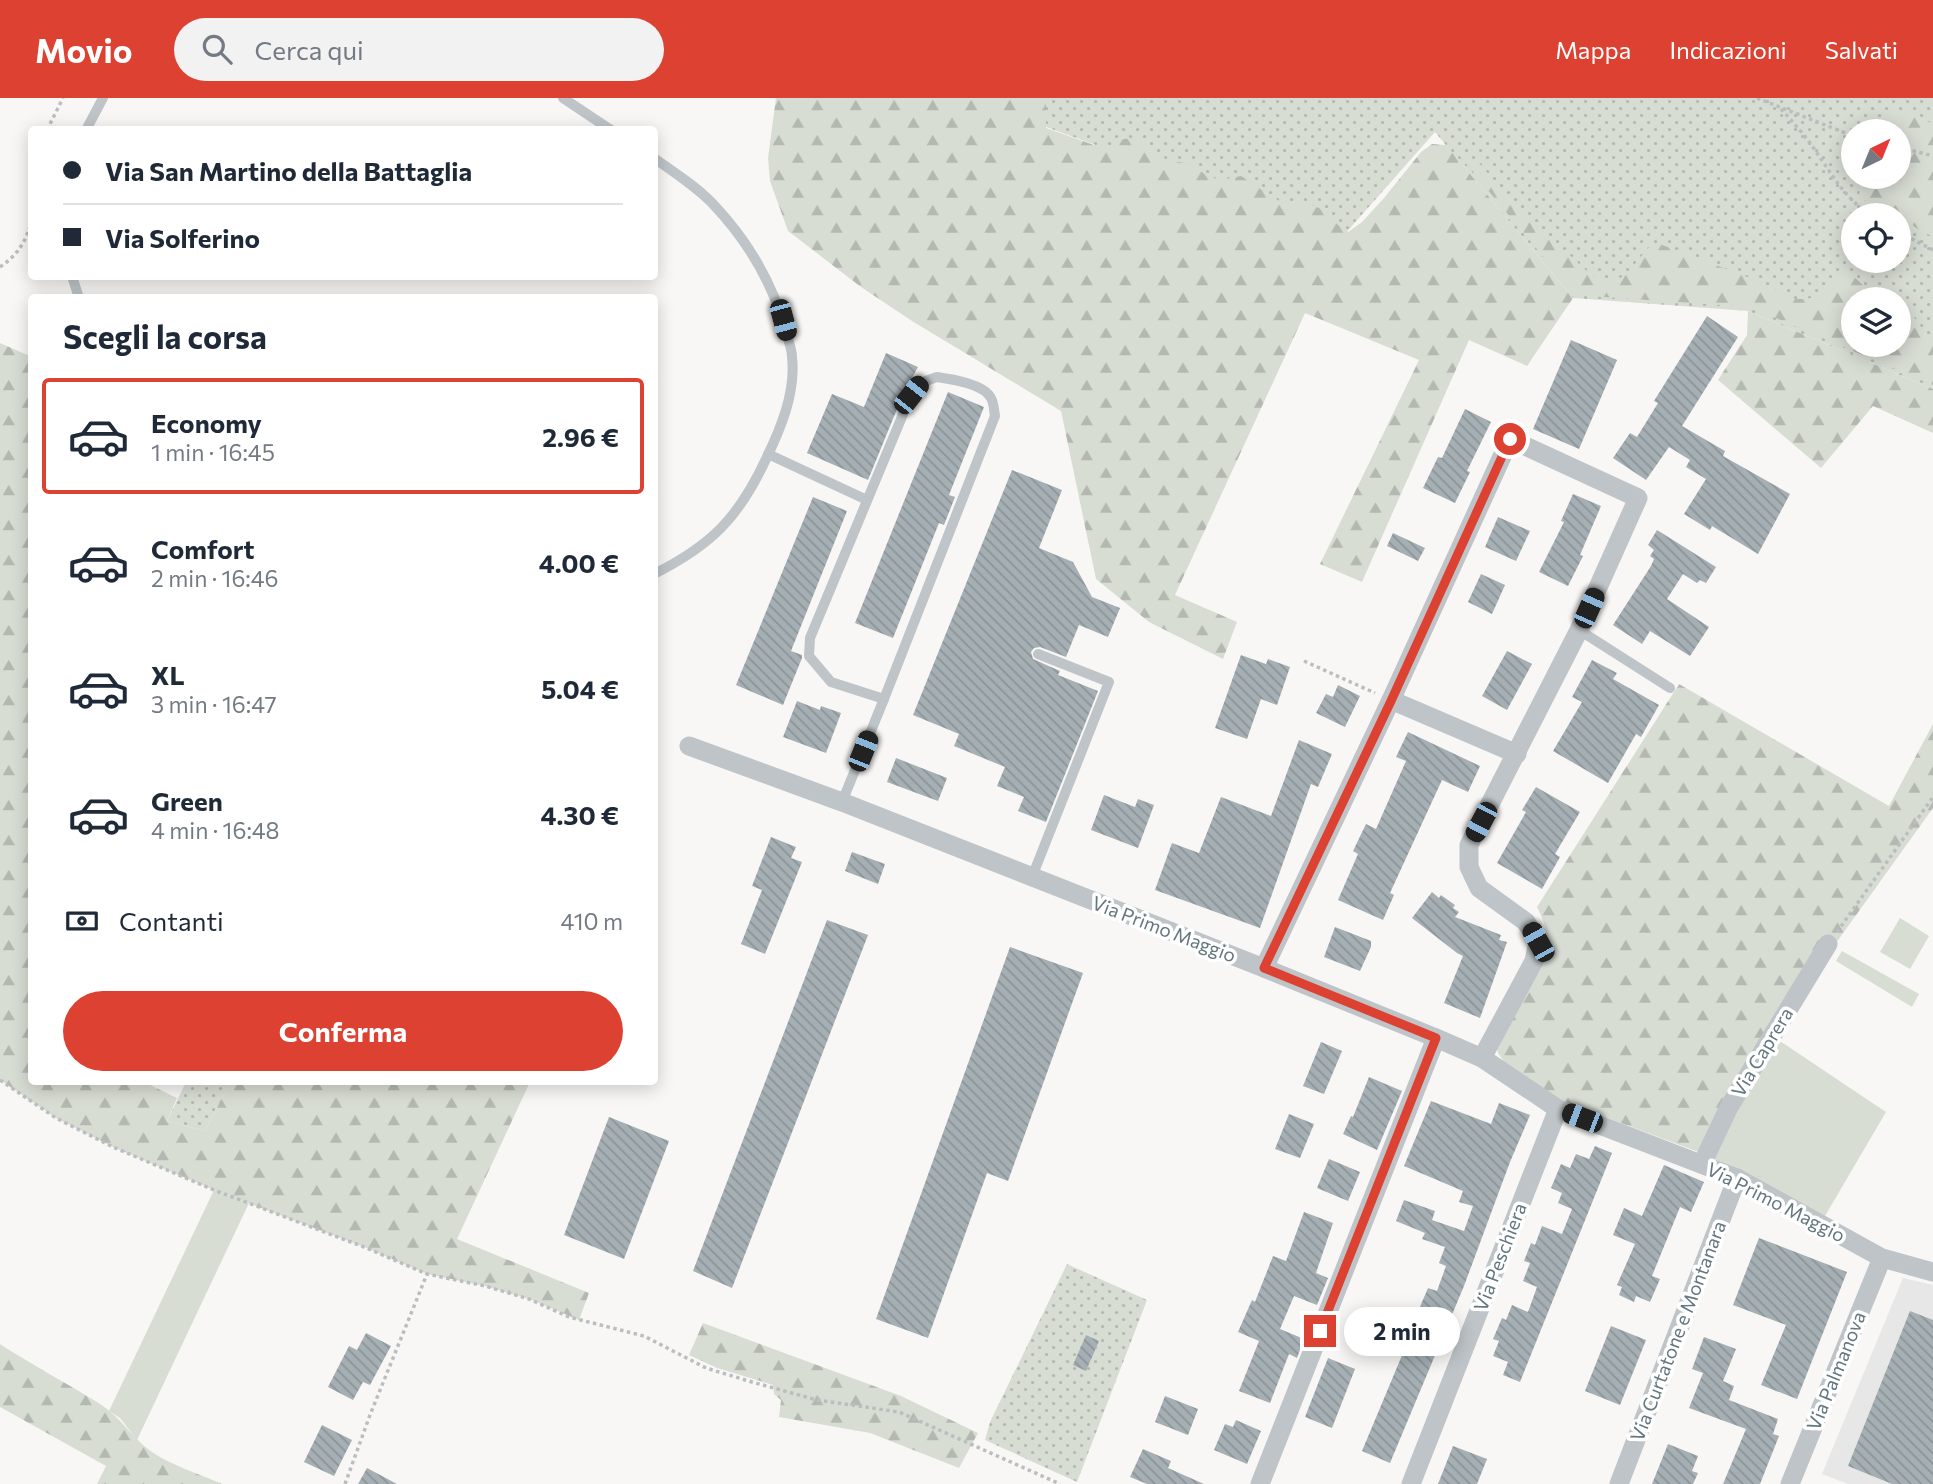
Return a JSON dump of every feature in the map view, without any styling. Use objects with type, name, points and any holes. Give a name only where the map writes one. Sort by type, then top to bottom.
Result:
[{"type":"street","points":[[1264,968],[1391,701],[1510,439],[1638,498],[1579,630],[1469,845],[1469,867],[1479,888],[1526,922],[1538,942],[1534,961],[1482,1058]]},
{"type":"street","points":[[1391,701],[1517,754]]},
{"type":"street","name":"Via Primo Maggio","points":[[689,746],[1032,877],[1436,1038],[1482,1058],[1558,1109],[1737,1178],[1882,1258],[1933,1272]]},
{"type":"street","name":"Via Caprera","points":[[1702,1164],[1729,1107],[1828,944]]},
{"type":"street","points":[[1260,1484],[1436,1038]]},
{"type":"street","name":"Via Peschiera","points":[[1411,1484],[1558,1109]]},
{"type":"street","name":"Via Curtatone e Montanara","points":[[1619,1484],[1737,1178]]},
{"type":"street","name":"Via Palmanova","points":[[1791,1484],[1882,1258]]},
{"type":"lane","points":[[88,126],[103,98]]},
{"type":"lane","points":[[563,98],[605,126]]},
{"type":"lane","points":[[658,161],[712,202],[744,242],[772,287],[793,357],[791,391],[781,425],[750,493],[723,527],[696,550],[658,572]]},
{"type":"lane","points":[[842,803],[884,699],[995,416],[991,398],[982,390],[958,380],[937,377],[920,383],[911,395],[810,638],[809,656],[831,682],[884,699]]},
{"type":"lane","points":[[768,454],[867,500]]},
{"type":"lane","points":[[1579,630],[1670,688]]},
{"type":"lane","points":[[1032,877],[1109,682],[1038,654]]},
{"type":"path","points":[[49,126],[63,98]]},
{"type":"path","points":[[1758,98],[1841,131]]},
{"type":"path","points":[[1781,108],[1810,143],[1842,191],[1855,203]]},
{"type":"path","points":[[1911,150],[1933,156]]},
{"type":"path","points":[[0,267],[11,259],[28,236]]},
{"type":"path","points":[[1911,238],[1933,250]]},
{"type":"path","points":[[1304,661],[1391,701]]},
{"type":"path","points":[[1828,944],[1933,797]]},
{"type":"path","points":[[0,1080],[56,1118],[113,1147],[427,1274],[485,1286],[529,1299],[569,1317],[644,1336],[706,1368],[752,1382],[817,1400],[899,1412],[1060,1484]]},
{"type":"path","points":[[345,1484],[427,1274]]},
{"type":"shaded area","points":[[1903,1278],[1933,1285],[1933,1484],[1848,1484],[1822,1474]]},
{"type":"green space","points":[[776,98],[1046,98],[1046,128],[1094,145],[1111,145],[1124,139],[1135,138],[1167,160],[1191,164],[1207,176],[1221,180],[1241,176],[1279,201],[1312,205],[1328,212],[1337,224],[1348,232],[1362,222],[1384,198],[1421,152],[1432,144],[1446,145],[1573,298],[1527,366],[1469,340],[1362,582],[1320,564],[1419,360],[1305,313],[1175,595],[1237,622],[1223,659],[1149,622],[1096,579],[1061,411],[912,321],[861,287],[788,231],[770,181],[768,158]]},
{"type":"green space","points":[[1046,98],[1933,98],[1933,389],[1857,357],[1911,357],[1911,287],[1841,287],[1841,350],[1748,311],[1573,298],[1435,132],[1344,235],[1046,127]]},
{"type":"green space","points":[[1894,111],[1908,112],[1933,124],[1933,236],[1911,224],[1911,203],[1868,203],[1859,195],[1860,189],[1911,189],[1911,119],[1886,119]]},
{"type":"green space","points":[[1448,142],[1480,164],[1513,203],[1590,274],[1603,280],[1616,280],[1626,275],[1648,248],[1657,243],[1758,281],[1795,299],[1822,295],[1835,278],[1845,274],[1853,276],[1866,287],[1841,287],[1841,346],[1750,307],[1575,295]]},
{"type":"green space","points":[[1748,311],[1841,350],[1841,357],[1857,357],[1933,389],[1933,433],[1873,406],[1821,468],[1718,380],[1747,335]]},
{"type":"green space","points":[[1911,311],[1933,343],[1933,385],[1867,357],[1911,357]]},
{"type":"green space","points":[[0,343],[28,355],[28,1085],[150,1085],[177,1098],[167,1121],[205,1131],[228,1085],[529,1085],[457,1239],[589,1293],[579,1320],[529,1299],[485,1286],[427,1274],[214,1190],[113,1147],[56,1118],[0,1080]]},
{"type":"green space","points":[[1679,684],[1889,806],[1933,724],[1933,808],[1803,989],[1701,1153],[1557,1099],[1506,1065],[1498,1053],[1496,1042],[1526,994],[1545,953],[1547,934],[1537,907]]},
{"type":"green space","points":[[1900,918],[1929,936],[1910,969],[1880,952]]},
{"type":"green space","points":[[1842,951],[1919,994],[1912,1007],[1836,961]]},
{"type":"green space","points":[[1777,1039],[1886,1112],[1825,1216],[1711,1157]]},
{"type":"green space","points":[[185,1085],[228,1085],[205,1131],[167,1121]]},
{"type":"green space","points":[[214,1190],[249,1203],[137,1440],[120,1418],[109,1411]]},
{"type":"green space","points":[[1067,1264],[1147,1300],[1077,1482],[985,1440],[990,1422]]},
{"type":"green space","points":[[703,1323],[901,1396],[978,1433],[959,1468],[870,1433],[779,1417],[781,1400],[774,1394],[773,1385],[717,1368],[689,1355]]},
{"type":"green space","points":[[0,1344],[105,1407],[156,1454],[222,1484],[97,1484],[106,1466],[0,1407]]},
{"type":"building","points":[[1707,316],[1738,337],[1682,426],[1725,451],[1723,456],[1790,494],[1758,554],[1712,526],[1710,530],[1684,514],[1706,479],[1686,467],[1690,460],[1669,447],[1646,480],[1613,458],[1630,433],[1637,437],[1658,403],[1654,401]]},
{"type":"building","points":[[1571,340],[1617,360],[1579,449],[1533,429]]},
{"type":"building","points":[[886,353],[918,367],[904,392],[868,480],[807,453],[832,394],[864,407]]},
{"type":"building","points":[[948,392],[984,407],[949,495],[955,497],[944,525],[939,523],[893,638],[855,623]]},
{"type":"building","points":[[1465,409],[1491,422],[1455,503],[1423,488],[1438,457],[1442,458]]},
{"type":"building","points":[[1012,470],[1062,490],[1039,548],[1073,562],[1092,597],[1120,608],[1108,637],[1079,625],[1066,657],[1040,647],[1031,652],[1033,659],[1060,671],[1058,675],[1098,691],[1046,822],[1018,811],[1024,797],[997,786],[1005,767],[954,746],[959,734],[913,715]]},
{"type":"building","points":[[1573,494],[1601,506],[1580,555],[1583,556],[1568,586],[1539,572],[1564,522],[1561,521]]},
{"type":"building","points":[[813,497],[847,511],[791,651],[802,655],[802,658],[783,705],[736,685]]},
{"type":"building","points":[[1498,517],[1530,531],[1516,561],[1485,547]]},
{"type":"building","points":[[1657,530],[1716,567],[1706,583],[1700,580],[1697,583],[1683,574],[1667,599],[1709,627],[1690,656],[1650,631],[1642,644],[1613,625],[1651,566],[1654,559],[1650,556],[1654,550],[1648,545]]},
{"type":"building","points":[[1393,533],[1425,548],[1418,561],[1387,546]]},
{"type":"building","points":[[1481,574],[1505,585],[1492,614],[1468,602]]},
{"type":"building","points":[[1507,651],[1532,664],[1507,710],[1482,696]]},
{"type":"building","points":[[1241,655],[1266,664],[1268,659],[1290,667],[1277,705],[1261,699],[1247,739],[1215,728]]},
{"type":"building","points":[[1592,660],[1617,673],[1613,679],[1659,705],[1641,737],[1636,734],[1608,783],[1553,751],[1582,702],[1572,697]]},
{"type":"building","points":[[1338,685],[1360,696],[1345,727],[1316,713],[1326,694],[1333,697]]},
{"type":"building","points":[[797,701],[820,710],[821,706],[841,713],[826,753],[783,737]]},
{"type":"building","points":[[1408,732],[1480,766],[1468,792],[1442,780],[1390,893],[1394,895],[1383,920],[1338,900],[1358,854],[1353,851],[1366,824],[1376,829],[1406,761],[1396,757]]},
{"type":"building","points":[[1299,740],[1332,754],[1318,787],[1311,784],[1260,928],[1155,890],[1172,843],[1199,853],[1221,797],[1271,816]]},
{"type":"building","points":[[896,758],[947,778],[938,801],[887,782]]},
{"type":"building","points":[[1536,787],[1580,812],[1555,854],[1560,857],[1542,889],[1497,863],[1526,812],[1522,810]]},
{"type":"building","points":[[1104,795],[1135,807],[1138,799],[1154,805],[1138,848],[1091,830]]},
{"type":"building","points":[[771,837],[796,847],[791,858],[802,862],[765,954],[741,944],[762,890],[752,886]]},
{"type":"building","points":[[852,852],[885,864],[878,884],[845,871]]},
{"type":"building","points":[[1432,892],[1455,905],[1453,908],[1459,912],[1455,917],[1501,935],[1499,940],[1507,942],[1480,1018],[1444,1003],[1463,956],[1412,918]]},
{"type":"building","points":[[827,920],[868,935],[732,1288],[693,1271]]},
{"type":"building","points":[[1335,927],[1371,941],[1360,971],[1324,957]]},
{"type":"building","points":[[1010,947],[1083,973],[1008,1181],[987,1173],[928,1338],[876,1319]]},
{"type":"building","points":[[1321,1042],[1342,1051],[1324,1094],[1303,1086]]},
{"type":"building","points":[[1369,1077],[1402,1091],[1377,1150],[1343,1134]]},
{"type":"building","points":[[1431,1101],[1491,1124],[1499,1103],[1530,1115],[1464,1286],[1390,1463],[1362,1451],[1428,1288],[1437,1291],[1446,1266],[1439,1263],[1445,1247],[1422,1239],[1425,1233],[1396,1221],[1404,1200],[1435,1211],[1432,1220],[1464,1231],[1473,1206],[1459,1202],[1463,1191],[1404,1166]]},
{"type":"building","points":[[1289,1114],[1314,1124],[1300,1158],[1275,1149]]},
{"type":"building","points":[[609,1117],[669,1141],[624,1259],[564,1235]]},
{"type":"building","points":[[1595,1146],[1612,1153],[1520,1382],[1503,1375],[1508,1362],[1493,1356],[1499,1341],[1493,1339],[1502,1318],[1506,1320],[1512,1305],[1528,1312],[1537,1287],[1523,1281],[1530,1263],[1524,1261],[1531,1243],[1535,1245],[1542,1226],[1562,1234],[1572,1209],[1558,1203],[1562,1193],[1551,1188],[1561,1164],[1570,1168],[1576,1154],[1589,1159]]},
{"type":"building","points":[[1329,1159],[1360,1172],[1348,1201],[1317,1188]]},
{"type":"building","points":[[1664,1165],[1704,1182],[1691,1212],[1680,1207],[1652,1276],[1660,1279],[1650,1302],[1636,1296],[1634,1302],[1619,1295],[1622,1287],[1617,1285],[1635,1244],[1613,1235],[1624,1208],[1642,1216]]},
{"type":"building","points":[[1304,1212],[1333,1223],[1316,1273],[1328,1278],[1317,1305],[1294,1296],[1280,1329],[1304,1339],[1297,1358],[1289,1354],[1270,1403],[1239,1391],[1259,1341],[1238,1332],[1252,1300],[1255,1302],[1273,1256],[1286,1261]]},
{"type":"building","points":[[1759,1238],[1847,1272],[1797,1399],[1761,1385],[1786,1325],[1733,1305]]},
{"type":"building","points":[[1910,1311],[1933,1320],[1933,1484],[1892,1484],[1848,1466]]},
{"type":"building","points":[[1611,1326],[1646,1340],[1620,1405],[1585,1391]]},
{"type":"building","points":[[366,1333],[391,1346],[370,1385],[363,1382],[353,1400],[328,1387],[349,1346],[357,1350]]},
{"type":"building","points":[[1086,1335],[1099,1341],[1086,1371],[1073,1365]]},
{"type":"building","points":[[1704,1337],[1736,1349],[1723,1381],[1734,1386],[1729,1400],[1778,1419],[1773,1434],[1779,1436],[1760,1484],[1723,1484],[1746,1429],[1689,1408],[1703,1373],[1692,1369]]},
{"type":"building","points":[[1328,1358],[1355,1369],[1332,1428],[1305,1417]]},
{"type":"building","points":[[1165,1396],[1198,1409],[1188,1435],[1155,1422]]},
{"type":"building","points":[[1236,1420],[1261,1431],[1247,1464],[1214,1450],[1225,1424],[1233,1427]]},
{"type":"building","points":[[322,1425],[352,1440],[334,1476],[304,1462]]},
{"type":"building","points":[[1668,1444],[1698,1456],[1692,1471],[1698,1473],[1693,1484],[1652,1484]]},
{"type":"building","points":[[1453,1446],[1487,1459],[1477,1484],[1438,1484]]},
{"type":"building","points":[[1143,1449],[1171,1461],[1168,1468],[1204,1484],[1147,1484],[1130,1477]]},
{"type":"building","points":[[367,1468],[397,1484],[358,1484]]},
{"type":"route","points":[[1320,1331],[1436,1038],[1264,968],[1391,701],[1510,439]]}]
